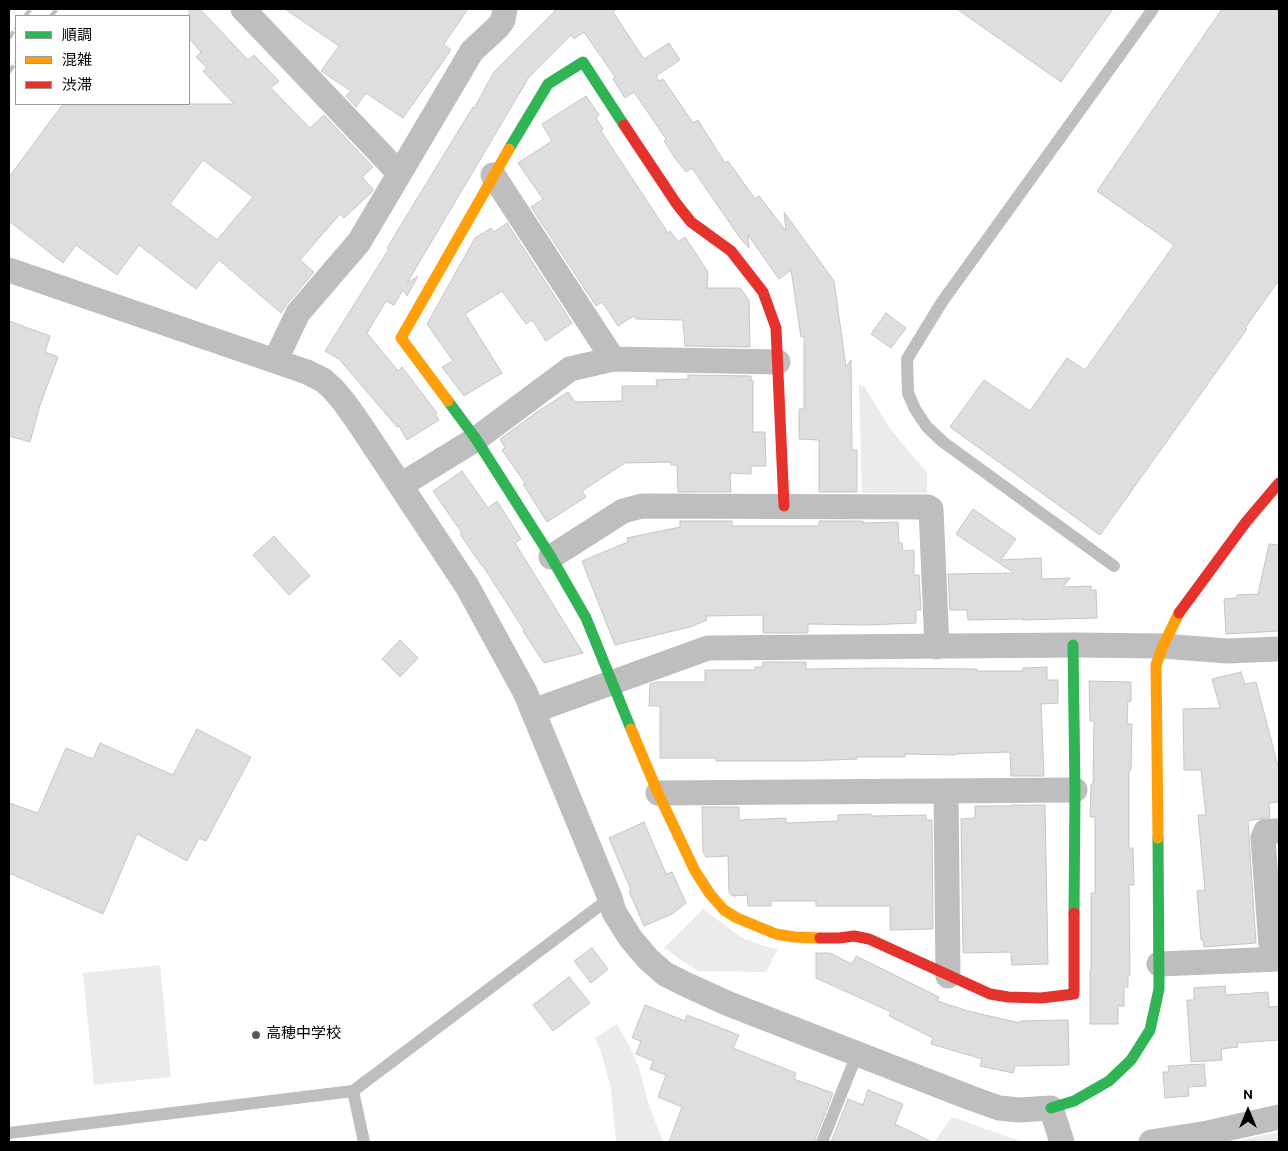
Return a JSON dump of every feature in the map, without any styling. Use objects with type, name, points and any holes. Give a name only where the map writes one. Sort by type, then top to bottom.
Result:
[{"type":"street","points":[[243,9],[399,172]]},
{"type":"street","points":[[275,361],[298,313],[359,242],[472,51],[498,27],[503,20],[505,9]]},
{"type":"street","points":[[784,506],[776,328],[763,292],[731,251],[691,222],[676,203],[583,62],[548,84],[493,175],[401,338],[476,439],[551,557],[586,618],[658,794],[695,871],[710,894],[724,910],[737,918],[776,934],[794,937],[839,938],[854,936],[869,939],[990,994],[1008,997],[1040,998],[1074,994],[1075,790],[1073,645]]},
{"type":"street","points":[[493,175],[613,360]]},
{"type":"street","points":[[9,270],[307,372],[323,380],[344,402],[467,586],[525,692],[610,898],[614,912],[631,939],[648,959],[665,974],[729,1004],[999,1108],[1019,1110],[1051,1108],[1074,1101],[1093,1092],[1109,1081],[1131,1060],[1150,1030],[1158,995],[1159,964],[1156,665],[1162,646],[1181,609],[1246,522],[1279,483]]},
{"type":"street","points":[[401,485],[476,439],[570,369],[613,360],[778,362]]},
{"type":"street","points":[[551,557],[623,511],[642,506],[928,507],[931,509],[937,647]]},
{"type":"street","points":[[533,711],[708,648],[720,647],[1073,645],[1162,646],[1226,651],[1279,649]]},
{"type":"street","points":[[658,794],[1075,790]]},
{"type":"street","points":[[946,791],[948,976]]},
{"type":"street","points":[[1159,964],[1275,959],[1263,838],[1266,831],[1279,831]]},
{"type":"street","points":[[1051,1108],[1062,1142]]},
{"type":"street","points":[[1151,1142],[1208,1133],[1279,1117]]},
{"type":"lane","points":[[1114,566],[943,442],[927,427],[915,409],[908,393],[907,359],[942,302],[1153,9]]},
{"type":"lane","points":[[9,1133],[353,1092],[610,898]]},
{"type":"lane","points":[[822,1142],[857,1054]]},
{"type":"lane","points":[[353,1092],[364,1142]]},
{"type":"lane","points":[[1051,1108],[1051,1142]]},
{"type":"shaded area","points":[[859,386],[864,386],[889,427],[927,472],[927,493],[862,493]]},
{"type":"shaded area","points":[[703,909],[741,937],[778,949],[766,972],[698,971],[664,948]]},
{"type":"shaded area","points":[[160,965],[171,1077],[94,1085],[83,973]]},
{"type":"shaded area","points":[[617,1024],[639,1068],[648,1102],[663,1142],[616,1142],[611,1088],[595,1038]]},
{"type":"shaded area","points":[[952,1117],[1023,1142],[934,1142]]},
{"type":"shaded area","points":[[1279,1132],[1279,1142],[1231,1142]]},
{"type":"building","points":[[189,9],[200,9],[248,60],[254,55],[279,81],[271,88],[310,128],[324,115],[373,167],[362,177],[373,189],[372,192],[344,218],[340,214],[300,260],[314,272],[281,313],[219,260],[196,289],[139,245],[117,275],[76,245],[63,263],[9,221],[9,177],[62,105],[234,104],[203,71],[207,68],[196,57],[201,52],[190,39]],"holes":[[[203,160],[253,197],[217,240],[170,204]]]},
{"type":"building","points":[[285,9],[468,9],[444,44],[451,50],[403,118],[366,93],[356,107],[346,96],[351,91],[321,71],[339,46]]},
{"type":"building","points":[[554,9],[617,9],[613,12],[644,59],[669,43],[680,60],[656,76],[659,81],[663,79],[693,123],[698,120],[725,163],[728,161],[755,199],[759,196],[786,231],[784,212],[834,281],[846,367],[851,360],[852,450],[857,450],[857,492],[819,492],[819,440],[799,439],[799,409],[804,409],[804,336],[801,337],[791,270],[779,279],[748,235],[749,248],[740,238],[692,168],[686,172],[675,158],[664,141],[666,139],[634,92],[625,98],[613,79],[615,77],[584,32],[574,39],[571,35],[529,77],[407,283],[418,276],[407,296],[403,290],[394,305],[386,301],[367,333],[398,371],[402,367],[437,413],[435,414],[439,420],[407,440],[399,426],[397,427],[339,359],[325,351],[389,249],[387,248],[474,108],[494,72],[555,11]]},
{"type":"building","points":[[957,9],[1113,9],[1061,82]]},
{"type":"building","points":[[1222,9],[1279,9],[1279,280],[1245,328],[1247,329],[1100,535],[950,427],[984,380],[1030,411],[1067,358],[1085,370],[1174,245],[1097,191]]},
{"type":"building","points":[[586,96],[599,115],[596,118],[603,129],[601,131],[668,233],[670,231],[678,242],[685,237],[708,272],[707,288],[740,288],[749,300],[750,347],[685,346],[683,320],[636,319],[634,316],[618,326],[602,302],[596,306],[531,207],[543,199],[518,163],[552,141],[542,124]]},
{"type":"building","points":[[507,223],[572,323],[546,341],[532,320],[526,324],[502,291],[465,314],[502,373],[464,396],[442,367],[453,361],[427,324],[475,238],[491,228],[494,232]]},
{"type":"building","points":[[886,313],[906,328],[891,348],[871,334]]},
{"type":"building","points":[[9,321],[50,336],[45,352],[58,357],[40,405],[30,442],[9,436]]},
{"type":"building","points":[[688,375],[751,376],[751,381],[753,381],[753,432],[765,432],[766,466],[751,466],[751,474],[730,473],[731,492],[678,492],[677,465],[671,465],[671,462],[625,463],[582,491],[586,497],[547,522],[523,484],[525,483],[502,450],[505,448],[500,439],[568,392],[575,402],[622,401],[622,386],[657,386],[656,380],[688,379]]},
{"type":"building","points":[[462,471],[488,508],[497,501],[521,539],[515,543],[583,653],[544,663],[483,566],[460,534],[462,533],[433,491]]},
{"type":"building","points":[[973,509],[1016,539],[1001,560],[1041,558],[1042,579],[1070,578],[1063,587],[1091,586],[1091,590],[1096,590],[1097,618],[968,620],[967,610],[950,610],[948,574],[1014,573],[956,534]]},
{"type":"building","points":[[680,521],[732,521],[732,526],[819,526],[819,521],[898,522],[899,543],[902,543],[903,551],[914,550],[914,575],[919,575],[921,610],[916,610],[916,623],[867,625],[808,624],[808,633],[763,633],[763,615],[706,616],[707,620],[690,627],[615,645],[582,561],[628,542],[627,538],[680,527]]},
{"type":"building","points":[[274,536],[310,576],[289,595],[253,555]]},
{"type":"building","points":[[1269,544],[1279,545],[1279,631],[1226,634],[1224,599],[1237,598],[1237,595],[1258,594]]},
{"type":"building","points":[[400,640],[418,658],[400,677],[382,659]]},
{"type":"building","points":[[763,662],[806,662],[806,669],[883,668],[1023,671],[1023,668],[1047,667],[1047,680],[1058,680],[1058,703],[1041,704],[1044,776],[1011,776],[1010,752],[955,755],[905,754],[905,757],[856,757],[857,759],[807,761],[716,761],[716,758],[660,758],[660,706],[649,706],[650,684],[656,682],[705,682],[705,670],[755,670],[755,667],[763,667]]},
{"type":"building","points":[[1241,672],[1245,684],[1256,682],[1279,770],[1279,802],[1269,803],[1270,817],[1248,821],[1256,943],[1204,947],[1203,940],[1201,940],[1197,891],[1205,890],[1198,815],[1206,815],[1201,770],[1184,770],[1183,709],[1220,708],[1212,679]]},
{"type":"building","points":[[1089,681],[1131,682],[1131,701],[1128,701],[1127,724],[1132,724],[1131,770],[1129,770],[1129,848],[1133,848],[1134,885],[1129,885],[1130,975],[1128,975],[1128,987],[1124,987],[1124,1006],[1118,1006],[1118,1024],[1090,1024],[1091,893],[1095,893],[1095,817],[1090,817],[1091,784],[1093,784],[1094,721],[1090,721]]},
{"type":"building","points":[[197,729],[251,757],[206,841],[199,838],[187,861],[137,834],[103,914],[9,873],[9,803],[38,813],[66,748],[93,759],[100,743],[173,775]]},
{"type":"building","points":[[1045,805],[1048,964],[1012,965],[1011,952],[963,953],[961,819],[975,818],[975,806]]},
{"type":"building","points":[[702,807],[739,807],[739,820],[786,818],[786,823],[838,821],[838,815],[926,815],[926,820],[932,820],[933,929],[890,930],[890,906],[816,906],[816,901],[771,901],[771,906],[748,906],[747,895],[732,896],[729,892],[728,856],[706,857],[703,852]]},
{"type":"building","points":[[644,822],[666,874],[672,872],[686,903],[672,914],[644,926],[609,838]]},
{"type":"building","points":[[592,948],[608,969],[591,983],[574,961]]},
{"type":"building","points":[[816,953],[830,953],[852,964],[856,956],[939,997],[937,1001],[968,1011],[1020,1023],[1020,1021],[1068,1020],[1069,1065],[1015,1066],[1013,1073],[980,1066],[982,1059],[931,1044],[933,1038],[889,1016],[891,1012],[816,978]]},
{"type":"building","points":[[569,977],[590,1003],[553,1031],[533,1005]]},
{"type":"building","points":[[1225,986],[1226,995],[1268,992],[1269,1007],[1279,1006],[1279,1040],[1237,1043],[1238,1047],[1221,1049],[1222,1060],[1191,1062],[1187,1000],[1194,1000],[1194,988]]},
{"type":"building","points":[[645,1005],[685,1021],[687,1015],[739,1035],[733,1048],[796,1073],[794,1079],[833,1093],[814,1142],[669,1142],[682,1107],[658,1097],[666,1075],[650,1069],[653,1061],[636,1054],[641,1041],[632,1038]]},
{"type":"building","points":[[1204,1064],[1206,1086],[1188,1087],[1189,1096],[1165,1098],[1163,1072],[1169,1072],[1168,1066]]},
{"type":"building","points":[[868,1090],[903,1104],[895,1124],[932,1142],[831,1142],[848,1099],[863,1105]]},
{"type":"railway","points":[[26,15],[31,9]]},
{"type":"railway","points":[[52,15],[57,9]]},
{"type":"railway","points":[[9,38],[15,29]]},
{"type":"railway","points":[[9,72],[15,63]]},
{"type":"traffic: fast","points":[[509,149],[548,84],[583,62],[624,125]]},
{"type":"traffic: fast","points":[[448,401],[476,439],[551,557],[586,618],[631,729]]},
{"type":"traffic: fast","points":[[1073,645],[1074,913]]},
{"type":"traffic: fast","points":[[1051,1108],[1074,1101],[1109,1081],[1131,1060],[1150,1030],[1159,989],[1158,838]]},
{"type":"traffic: slow","points":[[448,401],[401,338],[509,149]]},
{"type":"traffic: slow","points":[[1158,838],[1156,665],[1179,613]]},
{"type":"traffic: slow","points":[[631,729],[658,793],[695,871],[710,894],[724,910],[737,918],[776,934],[820,938]]},
{"type":"traffic: jam","points":[[624,125],[676,203],[691,222],[731,251],[763,292],[776,328],[784,506]]},
{"type":"traffic: jam","points":[[1179,613],[1246,522],[1279,483]]},
{"type":"traffic: jam","points":[[820,938],[854,936],[869,939],[990,994],[1008,997],[1041,998],[1074,994],[1074,913]]},
{"type":"place","name":"高穂中学校","points":[[256,1035]]}]
